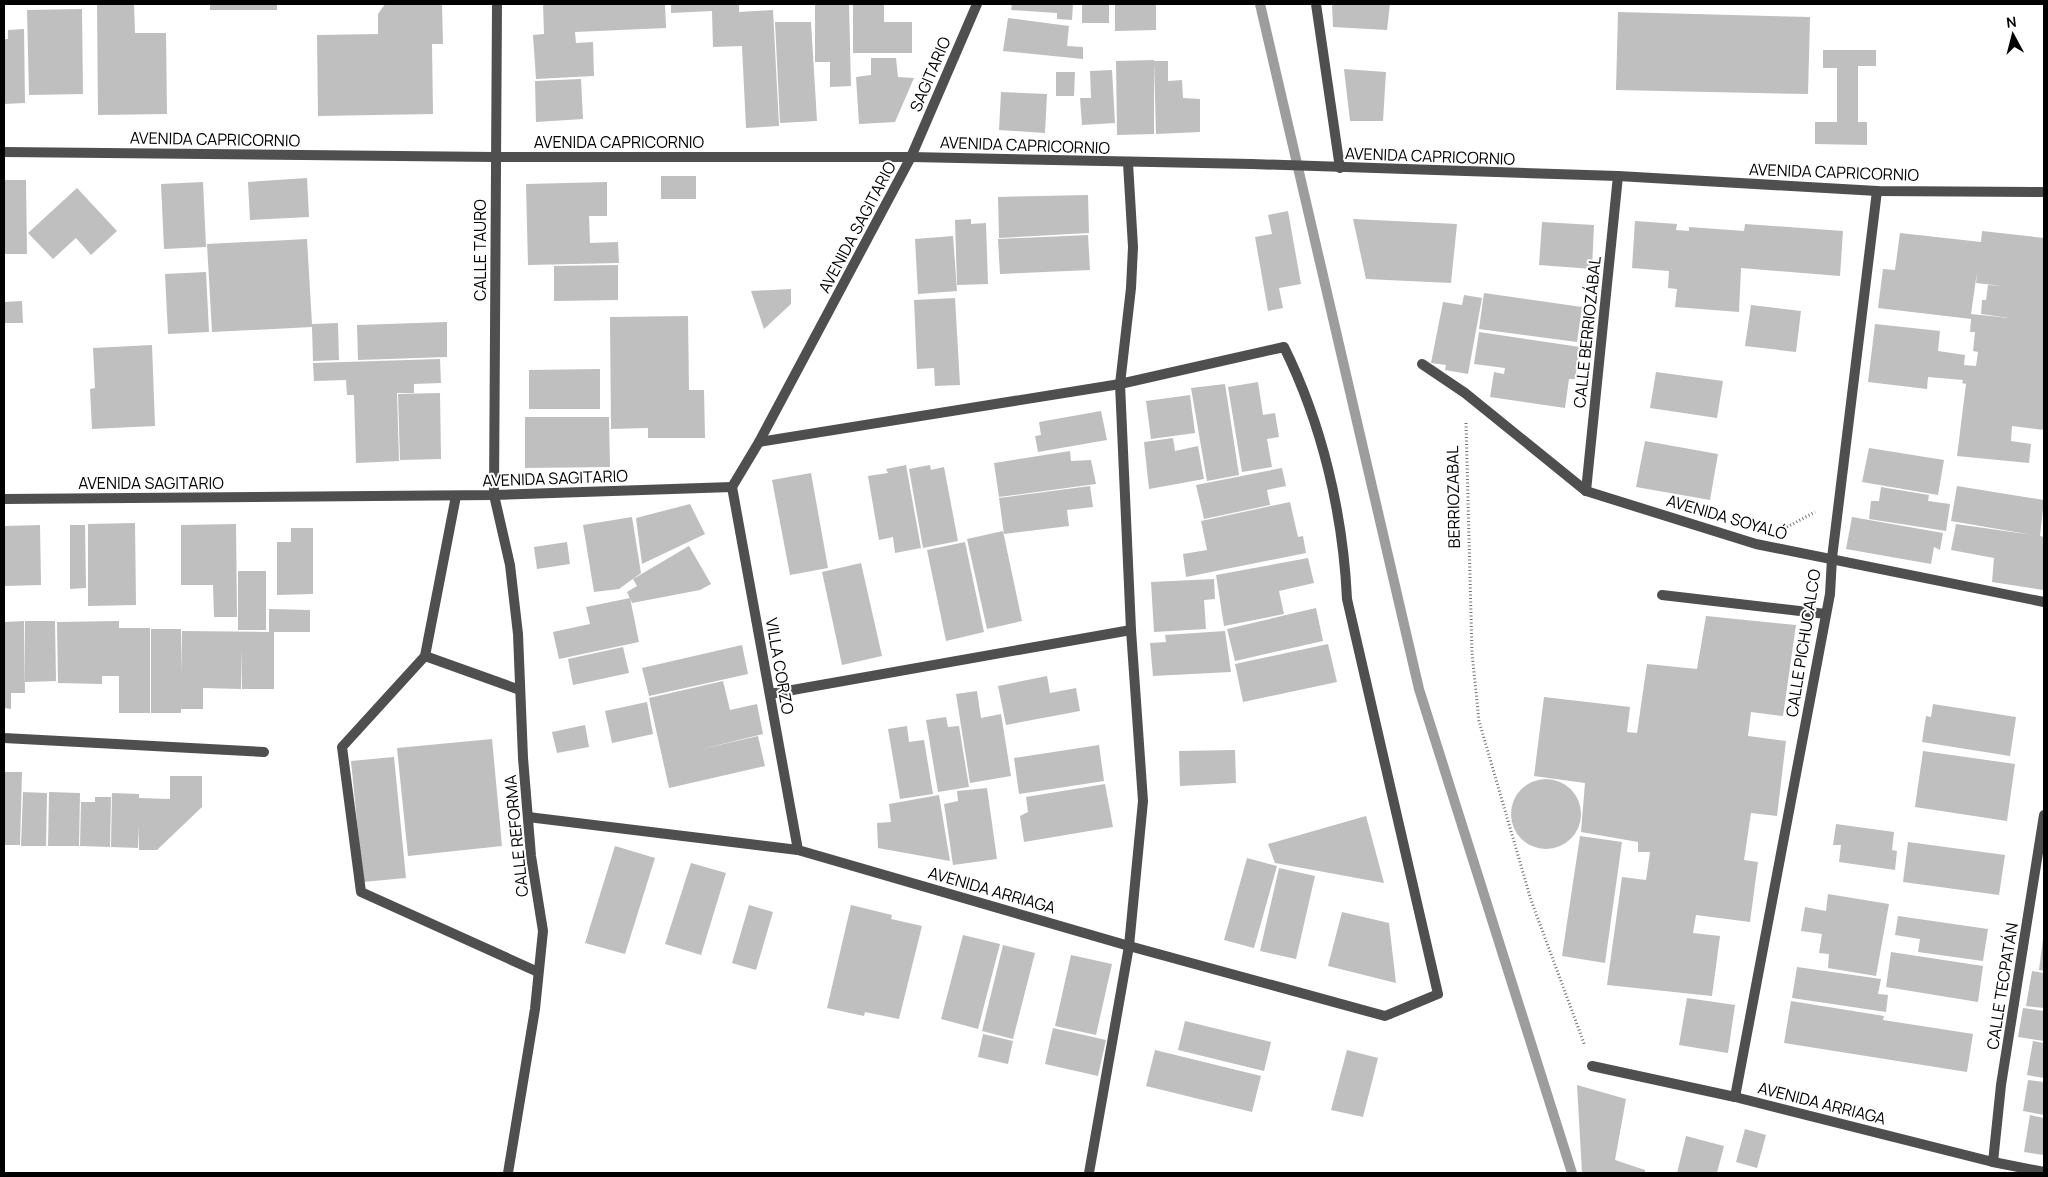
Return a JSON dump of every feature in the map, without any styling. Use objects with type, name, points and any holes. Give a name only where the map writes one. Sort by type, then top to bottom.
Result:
[{"type":"street","name":"CALLE TAURO","points":[[494,496],[495,157],[498,4]]},
{"type":"street","name":"SAGITARIO","points":[[911,157],[977,4]]},
{"type":"street","points":[[1316,4],[1340,168]]},
{"type":"street","name":"AVENIDA CAPRICORNIO","points":[[4,152],[495,157],[911,157],[1128,163],[1252,164],[1618,176],[1878,191],[2044,192]]},
{"type":"street","name":"AVENIDA SAGITARIO","points":[[4,499],[494,496],[732,488],[759,442],[911,157]]},
{"type":"street","points":[[1089,1173],[1128,946],[1143,801],[1131,630],[1120,384],[1132,288],[1133,255],[1128,163]]},
{"type":"street","name":"CALLE BERRIOZÁBAL","points":[[1586,490],[1618,176]]},
{"type":"street","name":"CALLE PICHUCALCO","points":[[1735,1097],[1826,614],[1878,191]]},
{"type":"street","name":"AVENIDA ARRIAGA","points":[[528,816],[798,850],[1128,946],[1386,1016],[1438,994],[1348,599],[1346,569],[1332,483],[1304,386],[1284,346],[1120,384]]},
{"type":"street","points":[[1422,364],[1465,393]]},
{"type":"street","points":[[759,442],[1120,384]]},
{"type":"street","name":"AVENIDA SOYALÓ","points":[[1465,393],[1586,490],[1756,544],[2044,602]]},
{"type":"street","name":"VILLA CORZO","points":[[732,488],[798,850]]},
{"type":"street","points":[[456,496],[425,656],[342,747],[361,892],[538,972]]},
{"type":"street","name":"CALLE REFORMA","points":[[494,496],[510,565],[518,634],[531,856],[543,931],[535,1009],[508,1173]]},
{"type":"street","points":[[1662,596],[1826,614]]},
{"type":"street","points":[[770,694],[1131,630]]},
{"type":"street","points":[[425,656],[520,690]]},
{"type":"street","points":[[4,738],[264,752]]},
{"type":"street","name":"CALLE TECPATÁN","points":[[1993,1162],[2000,1085],[2044,816]]},
{"type":"street","name":"AVENIDA ARRIAGA","points":[[1592,1066],[1735,1097],[1993,1162],[2044,1172]]},
{"type":"path","name":"BERRIOZABAL","points":[[1465,393],[1472,653],[1479,721],[1531,900],[1592,1066]]},
{"type":"path","points":[[1756,544],[1839,498]]},
{"type":"building","points":[[97,4],[134,4],[135,33],[166,33],[167,114],[98,115]]},
{"type":"building","points":[[210,4],[277,4],[277,10],[210,10]]},
{"type":"building","points":[[385,4],[442,4],[443,44],[432,44],[433,114],[318,116],[317,35],[378,34],[378,14]]},
{"type":"building","points":[[543,4],[665,4],[666,28],[575,32],[576,43],[593,42],[594,76],[536,79],[533,35],[544,34]]},
{"type":"building","points":[[671,4],[739,4],[739,12],[773,10],[779,126],[746,128],[742,46],[713,47],[712,11],[671,13]]},
{"type":"building","points":[[815,4],[849,4],[851,86],[830,87],[830,62],[815,62]]},
{"type":"building","points":[[853,4],[884,4],[884,22],[912,22],[912,53],[853,53]]},
{"type":"building","points":[[1012,4],[1073,4],[1072,20],[1057,19],[1057,13],[1011,10]]},
{"type":"building","points":[[1082,4],[1109,4],[1109,23],[1082,23]]},
{"type":"building","points":[[1115,4],[1156,4],[1156,30],[1115,31]]},
{"type":"building","points":[[1332,4],[1390,4],[1387,30],[1333,27]]},
{"type":"building","points":[[82,9],[83,94],[29,95],[27,10]]},
{"type":"building","points":[[1618,12],[1810,17],[1808,94],[1616,90]]},
{"type":"building","points":[[1008,18],[1069,26],[1067,46],[1083,47],[1083,59],[1003,51]]},
{"type":"building","points":[[775,22],[811,22],[817,121],[780,123]]},
{"type":"building","points":[[24,29],[25,103],[4,104],[4,39],[8,39],[8,30]]},
{"type":"building","points":[[1823,50],[1876,50],[1876,66],[1858,66],[1858,122],[1867,122],[1867,145],[1815,144],[1815,122],[1837,122],[1837,68],[1823,68]]},
{"type":"building","points":[[871,58],[896,58],[898,77],[914,78],[895,122],[859,124],[856,77],[871,75]]},
{"type":"building","points":[[1154,60],[1154,134],[1117,135],[1116,61]]},
{"type":"building","points":[[1154,61],[1168,61],[1168,81],[1182,80],[1183,98],[1200,99],[1200,132],[1156,134]]},
{"type":"building","points":[[1344,69],[1386,72],[1383,121],[1350,121]]},
{"type":"building","points":[[1112,70],[1115,123],[1082,125],[1080,98],[1091,98],[1090,71]]},
{"type":"building","points":[[1056,72],[1075,72],[1074,96],[1056,96]]},
{"type":"building","points":[[581,79],[583,119],[536,122],[535,81]]},
{"type":"building","points":[[1001,92],[1047,94],[1045,133],[999,130]]},
{"type":"building","points":[[661,176],[696,176],[696,199],[661,199]]},
{"type":"building","points":[[307,178],[309,217],[250,220],[248,182]]},
{"type":"building","points":[[4,180],[26,180],[27,254],[4,254]]},
{"type":"building","points":[[203,182],[206,247],[164,249],[161,184]]},
{"type":"building","points":[[607,182],[607,216],[589,216],[590,243],[618,242],[619,263],[528,265],[526,184]]},
{"type":"building","points":[[77,188],[117,231],[91,255],[76,238],[53,259],[28,233]]},
{"type":"building","points":[[1088,195],[1089,233],[999,238],[998,197]]},
{"type":"building","points":[[1288,211],[1301,284],[1279,288],[1283,308],[1268,311],[1255,237],[1272,234],[1268,215]]},
{"type":"building","points":[[971,219],[971,224],[986,223],[988,284],[957,285],[955,220]]},
{"type":"building","points":[[1353,219],[1457,224],[1451,283],[1366,279]]},
{"type":"building","points":[[1635,221],[1677,224],[1676,230],[1689,231],[1689,227],[1744,231],[1745,224],[1843,231],[1840,276],[1741,268],[1739,312],[1675,307],[1677,289],[1668,288],[1669,271],[1632,268]]},
{"type":"building","points":[[1542,222],[1594,225],[1592,269],[1539,265]]},
{"type":"building","points":[[1982,231],[2044,238],[2044,430],[2012,426],[2011,441],[2031,444],[2029,463],[1957,456],[1966,384],[1962,383],[1963,380],[1928,377],[1927,389],[1868,382],[1875,324],[1940,331],[1938,351],[1965,355],[1964,365],[1976,366],[1978,352],[1973,351],[1975,332],[1970,332],[1971,319],[1878,308],[1883,269],[1895,270],[1900,233],[1981,242]],"holes":[[[1977,272],[1976,283],[2002,286],[1988,285],[1986,300],[1982,300],[1981,314],[2009,318],[1971,314]]]},
{"type":"building","points":[[1088,235],[1090,270],[1000,274],[998,239]]},
{"type":"building","points":[[953,236],[957,291],[918,294],[915,239]]},
{"type":"building","points":[[307,239],[312,324],[338,323],[339,360],[313,361],[312,327],[212,332],[207,244]]},
{"type":"building","points":[[618,265],[618,300],[554,301],[554,266]]},
{"type":"building","points":[[206,272],[209,332],[168,334],[165,274]]},
{"type":"building","points":[[791,289],[791,304],[764,329],[751,291]]},
{"type":"building","points":[[1484,293],[1582,307],[1577,342],[1479,329]]},
{"type":"building","points":[[1464,295],[1482,298],[1468,374],[1445,370],[1446,365],[1431,363],[1443,302],[1462,305]]},
{"type":"building","points":[[955,298],[960,385],[935,386],[934,368],[917,369],[914,300]]},
{"type":"building","points":[[22,301],[23,323],[4,323],[4,302]]},
{"type":"building","points":[[1751,305],[1801,311],[1796,352],[1745,346]]},
{"type":"building","points":[[688,316],[689,390],[704,390],[705,438],[648,438],[648,428],[611,429],[610,317]]},
{"type":"building","points":[[447,322],[447,357],[358,360],[357,325]]},
{"type":"building","points":[[1479,332],[1580,347],[1575,379],[1569,379],[1565,408],[1490,397],[1494,372],[1504,374],[1505,368],[1474,364]]},
{"type":"building","points":[[152,345],[155,426],[92,429],[90,389],[95,388],[93,348]]},
{"type":"building","points":[[440,359],[441,383],[414,384],[414,393],[397,393],[399,461],[356,463],[354,395],[347,395],[346,380],[314,381],[313,363]]},
{"type":"building","points":[[600,369],[600,409],[529,409],[529,370]]},
{"type":"building","points":[[1656,372],[1723,381],[1717,418],[1650,408]]},
{"type":"building","points":[[1258,382],[1263,415],[1275,413],[1279,437],[1267,439],[1272,467],[1242,472],[1228,387]]},
{"type":"building","points":[[1225,384],[1239,475],[1207,481],[1191,388]]},
{"type":"building","points":[[440,393],[441,459],[400,460],[398,394]]},
{"type":"building","points":[[1190,395],[1195,433],[1151,439],[1146,401]]},
{"type":"building","points":[[1101,411],[1107,440],[1038,452],[1035,436],[1041,435],[1039,422]]},
{"type":"building","points":[[525,417],[609,417],[610,467],[525,468]]},
{"type":"building","points":[[1173,438],[1175,451],[1198,446],[1204,479],[1149,489],[1144,442]]},
{"type":"building","points":[[1645,441],[1718,454],[1710,500],[1636,487]]},
{"type":"building","points":[[1869,448],[1944,460],[1938,495],[1862,482]]},
{"type":"building","points":[[1070,451],[1071,461],[1091,460],[1096,484],[999,497],[994,463]]},
{"type":"building","points":[[906,465],[921,548],[895,553],[893,537],[879,540],[868,476],[888,473],[886,469]]},
{"type":"building","points":[[930,465],[931,470],[944,467],[958,541],[923,548],[909,469]]},
{"type":"building","points":[[1282,468],[1286,486],[1267,490],[1270,505],[1204,519],[1196,485]]},
{"type":"building","points":[[811,473],[828,568],[790,575],[772,480]]},
{"type":"building","points":[[1090,486],[1093,507],[1067,510],[1069,526],[1004,534],[999,498]]},
{"type":"building","points":[[1957,486],[2044,500],[2040,536],[2044,537],[2043,590],[1992,582],[1994,558],[1951,550],[1956,524],[2033,535],[1951,521]]},
{"type":"building","points":[[1881,487],[1929,495],[1928,501],[1950,504],[1946,531],[1869,519],[1871,501],[1879,501]]},
{"type":"building","points":[[1290,502],[1298,537],[1303,536],[1306,553],[1186,577],[1183,554],[1207,550],[1201,521]]},
{"type":"building","points":[[690,504],[705,534],[642,564],[636,518]]},
{"type":"building","points":[[632,517],[641,573],[619,589],[594,592],[583,525]]},
{"type":"building","points":[[1852,517],[1943,533],[1940,550],[1934,547],[1931,564],[1846,549]]},
{"type":"building","points":[[135,523],[136,605],[88,606],[88,524]]},
{"type":"building","points":[[236,524],[237,617],[214,617],[213,585],[181,585],[181,525]]},
{"type":"building","points":[[40,525],[41,585],[4,586],[4,526]]},
{"type":"building","points":[[70,525],[85,525],[86,588],[70,589]]},
{"type":"building","points":[[291,528],[313,528],[313,594],[277,595],[277,542],[291,542]]},
{"type":"building","points":[[1003,531],[1022,621],[987,629],[967,539]]},
{"type":"building","points":[[567,542],[570,564],[537,569],[534,547]]},
{"type":"building","points":[[965,542],[984,632],[946,641],[927,550]]},
{"type":"building","points":[[689,546],[711,584],[700,590],[632,603],[627,592],[637,586],[633,579]]},
{"type":"building","points":[[1308,558],[1314,583],[1279,591],[1284,614],[1224,626],[1216,575]]},
{"type":"building","points":[[861,563],[882,656],[842,665],[822,572]]},
{"type":"building","points":[[238,571],[266,571],[266,630],[238,630]]},
{"type":"building","points":[[1214,579],[1215,599],[1204,600],[1206,629],[1154,632],[1151,582]]},
{"type":"building","points":[[630,598],[639,642],[559,659],[553,632],[590,624],[586,607]]},
{"type":"building","points":[[1316,608],[1323,641],[1235,661],[1227,629]]},
{"type":"building","points":[[269,609],[310,610],[310,632],[274,632],[274,689],[242,689],[241,648],[241,689],[203,688],[203,709],[181,709],[181,713],[151,713],[151,629],[181,629],[182,674],[182,631],[269,632]]},
{"type":"building","points":[[1706,616],[1796,625],[1783,716],[1751,712],[1748,736],[1786,741],[1777,816],[1751,813],[1744,860],[1758,862],[1750,922],[1696,915],[1693,933],[1720,936],[1712,996],[1607,985],[1622,877],[1646,880],[1650,852],[1638,852],[1638,842],[1581,832],[1585,783],[1534,776],[1544,697],[1630,707],[1627,732],[1637,733],[1647,664],[1697,669]]},
{"type":"building","points":[[24,621],[25,693],[11,693],[11,709],[4,708],[4,622]]},
{"type":"building","points":[[25,621],[55,621],[56,681],[25,682]]},
{"type":"building","points":[[119,621],[119,628],[150,628],[150,713],[119,713],[119,676],[102,676],[102,684],[58,683],[57,622]]},
{"type":"building","points":[[1225,631],[1231,672],[1153,676],[1150,643],[1166,642],[1165,635]]},
{"type":"building","points":[[1328,644],[1337,682],[1243,702],[1235,664]]},
{"type":"building","points":[[742,645],[748,674],[649,696],[642,668]]},
{"type":"building","points":[[623,647],[629,673],[573,685],[568,659]]},
{"type":"building","points":[[1047,676],[1050,693],[1076,688],[1080,711],[1006,725],[998,686]]},
{"type":"building","points":[[723,681],[730,710],[757,704],[763,734],[698,750],[758,736],[765,766],[669,788],[649,698]]},
{"type":"building","points":[[977,691],[981,718],[1001,714],[1011,776],[970,783],[956,694]]},
{"type":"building","points":[[647,702],[653,734],[612,743],[605,711]]},
{"type":"building","points":[[1933,704],[2016,717],[2010,756],[1922,742],[1926,716],[1931,717]]},
{"type":"building","points":[[946,717],[948,727],[959,726],[969,787],[938,792],[926,720]]},
{"type":"building","points":[[585,725],[589,747],[557,753],[552,732]]},
{"type":"building","points":[[907,726],[909,742],[924,740],[933,794],[900,799],[888,729]]},
{"type":"building","points":[[492,739],[502,846],[408,856],[397,748]]},
{"type":"building","points":[[1099,745],[1104,781],[1019,794],[1014,758]]},
{"type":"building","points":[[1235,750],[1236,783],[1180,786],[1179,751]]},
{"type":"building","points":[[1923,751],[2015,764],[2007,821],[1915,807]]},
{"type":"building","points":[[394,757],[406,878],[363,882],[351,761]]},
{"type":"building","points":[[4,772],[22,772],[20,845],[4,845]]},
{"type":"building","points":[[170,776],[202,776],[202,807],[157,850],[139,850],[139,825],[138,848],[111,847],[112,793],[139,794],[139,798],[170,799]]},
{"type":"building","points":[[1546,779],[1565,785],[1575,795],[1581,814],[1575,833],[1565,843],[1546,849],[1527,843],[1517,833],[1511,814],[1517,795],[1527,785]]},
{"type":"building","points":[[1105,784],[1113,827],[1024,842],[1020,816],[1028,812],[1026,797]]},
{"type":"building","points":[[987,788],[997,859],[953,865],[944,804],[958,801],[957,791]]},
{"type":"building","points":[[23,792],[47,793],[46,846],[21,846]]},
{"type":"building","points":[[49,792],[80,793],[79,846],[48,846]]},
{"type":"building","points":[[939,795],[950,861],[878,848],[877,823],[891,822],[889,804]]},
{"type":"building","points":[[95,797],[111,797],[110,847],[80,846],[81,802],[95,802]]},
{"type":"building","points":[[1366,816],[1384,883],[1275,863],[1268,844]]},
{"type":"building","points":[[1836,824],[1894,832],[1892,850],[1897,851],[1895,870],[1839,862],[1841,845],[1833,845]]},
{"type":"building","points":[[1580,836],[1622,842],[1605,963],[1562,956]]},
{"type":"building","points":[[1908,842],[2005,855],[1999,895],[1903,882]]},
{"type":"building","points":[[615,846],[655,858],[625,954],[585,943]]},
{"type":"building","points":[[1247,858],[1277,866],[1254,948],[1224,940]]},
{"type":"building","points":[[691,863],[726,873],[701,955],[665,944]]},
{"type":"building","points":[[1279,868],[1315,876],[1296,959],[1260,951]]},
{"type":"building","points":[[1828,894],[1889,904],[1876,976],[1828,968],[1829,954],[1819,953],[1822,934],[1801,931],[1805,907],[1826,911]]},
{"type":"building","points":[[749,905],[773,912],[756,970],[732,963]]},
{"type":"building","points":[[851,905],[892,915],[891,919],[922,926],[899,1019],[865,1012],[864,1016],[827,1008]]},
{"type":"building","points":[[1342,912],[1389,923],[1396,983],[1328,966]]},
{"type":"building","points":[[1898,916],[1988,929],[1983,961],[1918,952],[1920,939],[1895,935]]},
{"type":"building","points":[[963,935],[1000,944],[978,1029],[941,1019]]},
{"type":"building","points":[[2044,939],[2044,971],[2039,970]]},
{"type":"building","points":[[1003,945],[1035,953],[1013,1039],[982,1031]]},
{"type":"building","points":[[1891,952],[1983,966],[1978,1002],[1886,987]]},
{"type":"building","points":[[1071,955],[1112,964],[1096,1035],[1055,1026]]},
{"type":"building","points":[[1797,967],[1881,979],[1878,994],[1888,995],[1886,1012],[1792,998]]},
{"type":"building","points":[[2032,971],[2044,973],[2044,1008],[2026,1006]]},
{"type":"building","points":[[1687,998],[1735,1005],[1728,1053],[1679,1045]]},
{"type":"building","points":[[1791,1001],[1884,1016],[1883,1020],[1973,1034],[1967,1072],[1784,1043]]},
{"type":"building","points":[[2023,1008],[2044,1011],[2044,1041],[2018,1037]]},
{"type":"building","points":[[1185,1021],[1271,1042],[1264,1071],[1178,1050]]},
{"type":"building","points":[[1053,1028],[1106,1040],[1098,1076],[1045,1064]]},
{"type":"building","points":[[983,1034],[1013,1041],[1008,1064],[978,1057]]},
{"type":"building","points":[[2033,1041],[2044,1043],[2044,1078],[2027,1075]]},
{"type":"building","points":[[1155,1050],[1261,1076],[1252,1112],[1146,1086]]},
{"type":"building","points":[[1347,1050],[1378,1058],[1363,1117],[1331,1110]]},
{"type":"building","points":[[2028,1080],[2044,1082],[2044,1115],[2023,1111]]},
{"type":"building","points":[[1577,1085],[1626,1099],[1615,1160],[1645,1170],[1645,1173],[1582,1173]]},
{"type":"building","points":[[2030,1115],[2044,1118],[2044,1155],[2024,1152]]},
{"type":"building","points":[[1745,1129],[1766,1135],[1757,1168],[1736,1162]]},
{"type":"building","points":[[1686,1136],[1724,1146],[1717,1173],[1677,1173]]},
{"type":"waterway","points":[[1260,4],[1419,689],[1572,1173]]}]
